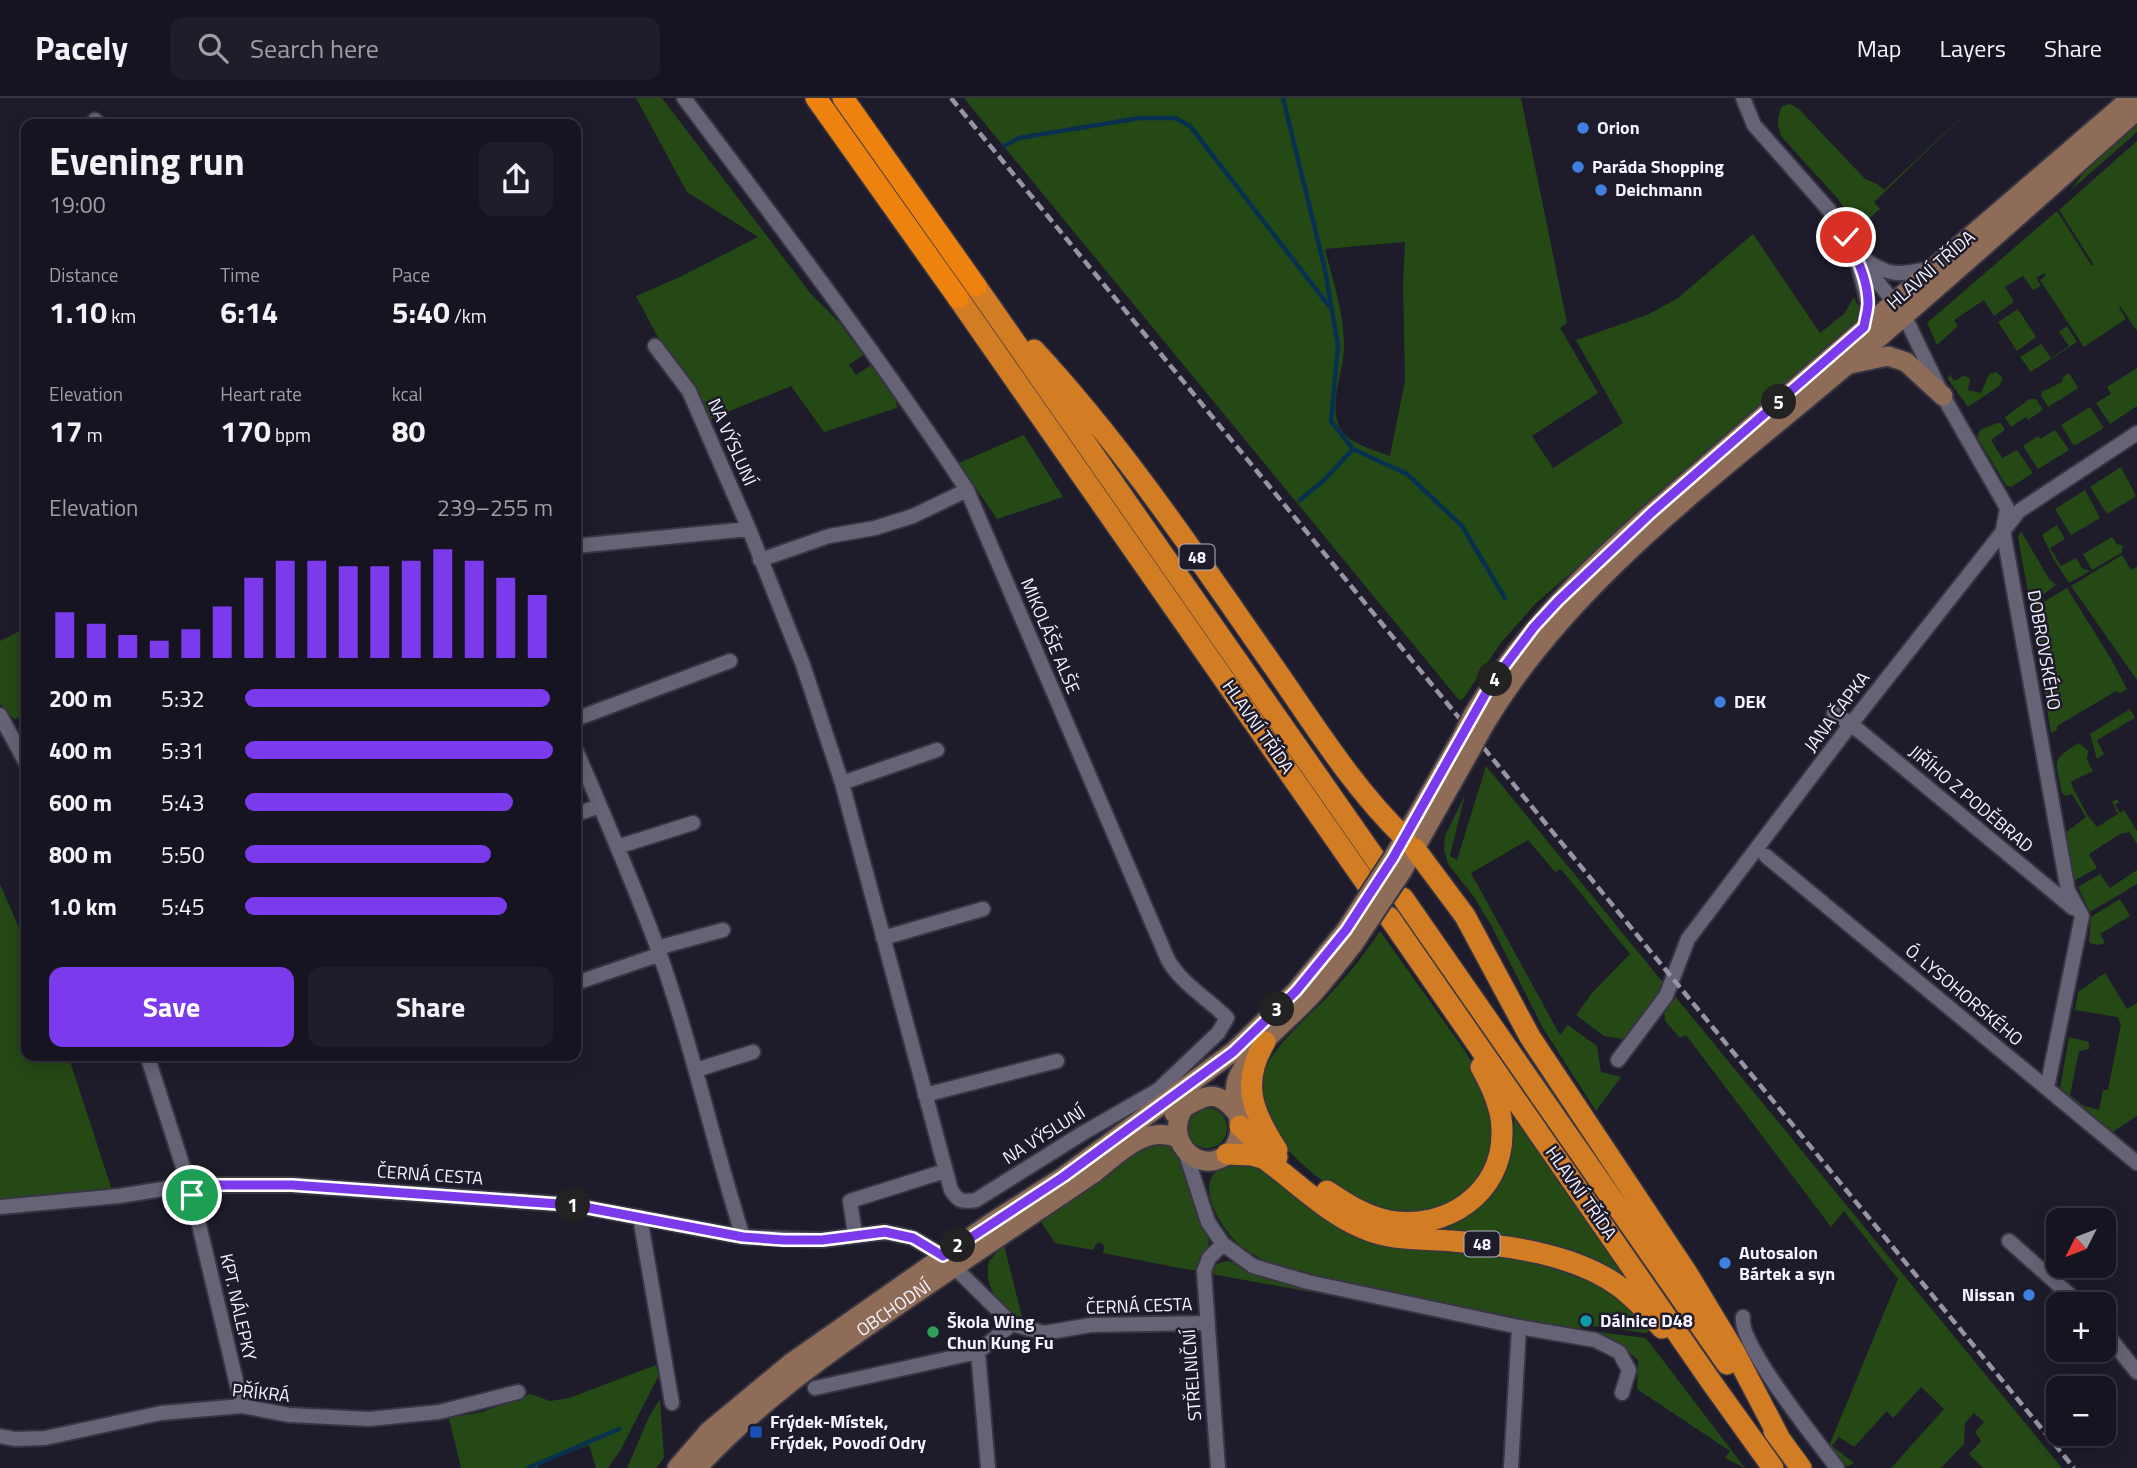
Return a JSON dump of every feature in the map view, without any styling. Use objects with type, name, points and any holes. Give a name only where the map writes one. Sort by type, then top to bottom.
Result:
[{"type":"highway","name":"48","points":[[816,98],[967,292],[1391,864]]},
{"type":"highway","name":"48","points":[[843,98],[967,292],[1048,364],[1118,449],[1180,532],[1361,792],[1410,844],[1465,916],[1530,1037],[1687,1273],[1734,1350],[1781,1441]]},
{"type":"highway","name":"HLAVNÍ TŘÍDA","points":[[967,292],[1149,571],[1366,883]]},
{"type":"highway","name":"48","points":[[1403,898],[1801,1468]]},
{"type":"highway","name":"HLAVNÍ TŘÍDA","points":[[1390,917],[1773,1468]]},
{"type":"highway","name":"48","points":[[1238,1119],[1263,1148],[1362,1212],[1382,1220],[1424,1223],[1448,1215],[1469,1200],[1488,1182],[1498,1161],[1502,1131],[1499,1108],[1483,1071],[1433,979]]},
{"type":"highway","name":"48","points":[[1265,1042],[1251,1077],[1254,1105],[1260,1124],[1277,1150],[1295,1169]]},
{"type":"highway","name":"48","points":[[1221,1157],[1252,1155],[1263,1158],[1317,1202],[1354,1225],[1377,1233],[1398,1238],[1454,1241],[1526,1250],[1587,1268],[1618,1285],[1635,1299],[1712,1383]]},
{"type":"main road","name":"HLAVNÍ TŘÍDA","points":[[1478,721],[1568,612],[1660,525],[1849,364],[1935,268],[2131,98]]},
{"type":"main road","name":"HLAVNÍ TŘÍDA","points":[[1478,721],[1512,655],[1558,601],[1652,512],[1864,327],[1900,309],[2137,110]]},
{"type":"main road","points":[[1849,364],[1888,356],[1906,362],[1943,396]]},
{"type":"main road","points":[[1183,1109],[1177,1124],[1182,1144],[1194,1157],[1204,1160],[1221,1157],[1237,1142],[1238,1119],[1233,1091],[1238,1077],[1265,1042],[1307,1000],[1350,936],[1391,864],[1410,844],[1478,721]]},
{"type":"main road","points":[[1115,1139],[1233,1052],[1350,936]]},
{"type":"main road","points":[[1207,1097],[1233,1052]]},
{"type":"main road","points":[[1115,1139],[1183,1109],[1190,1102],[1207,1097],[1224,1100],[1238,1119]]},
{"type":"main road","name":"OBCHODNÍ","points":[[677,1468],[709,1431],[792,1363],[949,1261],[1094,1173],[1140,1139],[1161,1134],[1182,1144]]},
{"type":"main road","name":"OBCHODNÍ","points":[[696,1468],[772,1395],[1115,1139]]},
{"type":"street","name":"MIKOLÁŠE ALŠE","points":[[684,98],[817,275],[967,490],[1167,960],[1189,986],[1227,1018]]},
{"type":"street","name":"DOBROVSKÉHO","points":[[1743,98],[1754,125],[1829,210],[1854,252],[1900,309],[1943,396],[2007,508],[2004,535],[2060,850],[2068,891],[2082,916]]},
{"type":"street","name":"DOBROVSKÉHO","points":[[1854,252],[1868,303],[1864,327]]},
{"type":"street","points":[[1854,252],[1882,271],[1897,274],[1935,268]]},
{"type":"street","name":"NA VÝSLUNÍ","points":[[655,346],[689,391],[750,529],[803,665],[842,783],[944,1171],[957,1200],[976,1200],[1158,1090],[1218,1033],[1227,1018]]},
{"type":"street","name":"JANA ČAPKA","points":[[1618,1060],[1666,996],[1688,939],[1851,724],[2004,535],[2019,511],[2137,433]]},
{"type":"street","points":[[760,560],[829,536],[875,528],[913,516],[967,490]]},
{"type":"street","points":[[581,546],[750,529]]},
{"type":"street","points":[[581,717],[730,661]]},
{"type":"street","name":"JIŘÍHO Z PODĚBRAD","points":[[1834,713],[1851,724],[2082,916]]},
{"type":"street","points":[[0,715],[21,754]]},
{"type":"street","points":[[842,783],[937,750]]},
{"type":"street","points":[[581,762],[659,952],[696,1070],[720,1165],[743,1237]]},
{"type":"street","points":[[581,812],[600,806]]},
{"type":"street","points":[[617,848],[693,823]]},
{"type":"street","name":"Ó. LYSOHORSKÉHO","points":[[1766,856],[2137,1163]]},
{"type":"street","points":[[883,937],[983,909]]},
{"type":"street","points":[[2047,1088],[2082,916]]},
{"type":"street","points":[[581,981],[655,956],[664,946],[723,930]]},
{"type":"street","points":[[696,1070],[753,1052]]},
{"type":"street","name":"KPT. NÁLEPKY","points":[[149,1061],[188,1185],[242,1406]]},
{"type":"street","points":[[925,1095],[1056,1061]]},
{"type":"street","points":[[1182,1144],[1208,1222],[1223,1244],[1245,1262],[1265,1271],[1519,1327],[1595,1340],[1619,1352],[1629,1370],[1622,1393]]},
{"type":"street","points":[[1200,1201],[1206,1171],[1221,1157]]},
{"type":"street","points":[[855,1234],[850,1201],[944,1171]]},
{"type":"street","name":"ČERNÁ CESTA","points":[[0,1208],[119,1196],[188,1185],[292,1185],[559,1204],[743,1237],[822,1240],[885,1232],[913,1238],[949,1261],[1012,1324],[1044,1333],[1091,1325],[1208,1323]]},
{"type":"street","points":[[640,1217],[672,1403]]},
{"type":"street","points":[[2009,1241],[2066,1292]]},
{"type":"street","name":"STŘELNIČNÍ","points":[[1218,1468],[1204,1271],[1209,1258],[1223,1244]]},
{"type":"street","points":[[1743,1317],[1744,1330],[1761,1362],[1837,1468]]},
{"type":"street","points":[[815,1388],[978,1352],[1012,1324]]},
{"type":"street","points":[[1511,1468],[1519,1327]]},
{"type":"street","points":[[2116,1346],[2137,1373]]},
{"type":"street","points":[[978,1352],[988,1468]]},
{"type":"street","name":"PŘÍKRÁ","points":[[0,1436],[15,1439],[45,1438],[161,1413],[242,1406],[289,1415],[369,1419],[439,1412],[519,1392]]},
{"type":"green space","points":[[636,98],[662,98],[811,294],[839,322],[863,355],[849,365],[856,375],[871,365],[895,396],[897,408],[824,432],[791,386],[706,421],[636,296],[758,237],[687,192]]},
{"type":"green space","points":[[964,98],[1521,98],[1567,323],[1560,328],[1598,393],[1532,436],[1553,468],[1623,423],[1576,340],[1647,315],[1678,298],[1753,234],[1820,333],[1844,314],[1854,297],[1861,312],[1857,325],[1535,604],[1500,644],[1463,699],[1459,700]],"holes":[[[1405,242],[1405,381],[1390,456],[1355,442],[1344,433],[1338,423],[1336,398],[1344,344],[1340,308],[1325,249]]]},
{"type":"green space","points":[[1982,98],[1874,202],[1880,209],[1863,224],[1853,221],[1838,199],[1781,136],[1778,124],[1782,106],[1790,104],[1799,109],[1865,179],[1884,190]]},
{"type":"green space","points":[[2137,124],[2137,132],[2070,191],[2089,166]]},
{"type":"green space","points":[[2137,141],[2137,331],[2120,306],[2126,319],[2084,347],[2040,280],[2046,276],[2044,273],[2036,278],[2041,286],[2033,290],[2023,276],[2005,287],[2014,302],[1994,316],[1984,300],[1954,320],[1958,326],[1937,345],[1927,323],[2057,211],[2092,266],[2094,265],[2059,210]]},
{"type":"green space","points":[[2018,309],[2036,337],[2017,351],[1998,322]]},
{"type":"green space","points":[[2067,326],[2077,342],[2031,372],[2020,357],[2041,344],[2051,358],[2069,346],[2059,332]]},
{"type":"green space","points":[[2137,368],[2137,406],[2110,424],[2096,403],[2111,394],[2107,387]]},
{"type":"green space","points":[[1948,371],[1954,381],[1963,376],[1968,377],[1968,390],[1981,393],[1989,374],[1996,372],[2003,378],[1999,386],[1968,407],[1947,378],[1950,376]]},
{"type":"green space","points":[[2069,373],[2078,388],[2048,407],[2042,392],[2062,382],[2063,377]]},
{"type":"green space","points":[[2030,399],[2036,399],[2043,410],[2011,427],[2005,417]]},
{"type":"green space","points":[[2090,407],[2104,428],[2074,446],[2061,425]]},
{"type":"green space","points":[[2001,423],[2005,430],[1991,440],[2002,458],[2017,450],[2033,473],[2011,487],[2006,485],[1977,437],[1980,430]]},
{"type":"green space","points":[[2055,430],[2069,450],[2038,469],[2023,446],[2038,436],[2040,439]]},
{"type":"green space","points":[[1024,435],[1063,497],[997,519],[959,463]]},
{"type":"green space","points":[[2121,467],[2136,496],[2107,514],[2090,487]]},
{"type":"green space","points":[[2085,490],[2100,518],[2071,535],[2055,509]]},
{"type":"green space","points":[[2057,525],[2065,539],[2050,548],[2061,566],[2076,558],[2082,568],[2090,571],[2069,583],[2042,535]]},
{"type":"green space","points":[[2021,531],[2049,579],[2056,585],[2038,598],[2029,598],[2018,537]]},
{"type":"green space","points":[[2112,537],[2117,544],[2123,546],[2121,553],[2092,570],[2083,554]]},
{"type":"green space","points":[[2122,555],[2131,570],[2137,567],[2137,680],[2071,586]]},
{"type":"green space","points":[[2067,588],[2127,689],[2120,693],[2116,691],[2057,726],[2057,730],[2051,733],[2031,614],[2037,606]]},
{"type":"green space","points":[[21,630],[21,717],[14,719],[0,704],[0,641]]},
{"type":"green space","points":[[2130,709],[2135,718],[2097,740],[2104,754],[2097,759],[2090,734]]},
{"type":"green space","points":[[2079,743],[2088,751],[2087,760],[2093,771],[2071,784],[2088,816],[2097,827],[2118,814],[2112,802],[2117,799],[2119,802],[2115,805],[2120,813],[2124,810],[2137,831],[2137,844],[2129,832],[2120,834],[2089,854],[2097,868],[2072,882],[2065,833],[2086,817],[2072,794],[2066,796],[2062,793],[2057,763],[2063,754]]},
{"type":"green space","points":[[1486,766],[1665,985],[1629,1040],[1604,1036],[1576,1015],[1592,993],[1630,954],[1561,869],[1555,872],[1528,840],[1471,873],[1560,1035],[1568,1025],[1597,1046],[1601,1072],[1621,1077],[1596,1111],[1543,1028],[1491,925],[1474,897],[1448,864],[1444,849],[1445,836],[1465,795],[1450,856],[1457,860]]},
{"type":"green space","points":[[2137,870],[2137,884],[2090,912],[2078,887],[2100,874],[2110,888]]},
{"type":"green space","points":[[0,884],[21,932],[21,1061],[70,1061],[112,1190],[0,1202]]},
{"type":"green space","points":[[2120,899],[2130,916],[2100,934],[2105,943],[2097,945],[2089,942],[2091,917]]},
{"type":"green space","points":[[1380,931],[1472,1062],[1486,1089],[1494,1115],[1493,1143],[1484,1169],[1461,1196],[1435,1212],[1388,1213],[1367,1206],[1323,1181],[1284,1145],[1271,1124],[1263,1102],[1262,1079],[1272,1057],[1291,1033],[1344,978]]},
{"type":"green space","points":[[2105,973],[2127,1009],[2137,1003],[2137,1116],[2111,1133],[2060,1088],[2069,1037],[2089,1042],[2089,1049],[2079,1051],[2070,1095],[2084,1106],[2099,1110],[2103,1090],[2108,1090],[2121,1024],[2117,1017],[2075,1010],[2078,992]]},
{"type":"green space","points":[[1674,995],[2062,1468],[1983,1468],[1969,1454],[1981,1441],[1975,1432],[1984,1422],[1974,1413],[1965,1423],[1964,1444],[1941,1468],[1891,1468],[1944,1409],[1921,1387],[1893,1418],[1887,1411],[1855,1446],[1839,1437],[1832,1446],[1854,1463],[1843,1465],[1829,1446],[1898,1279],[1844,1211],[1831,1227],[1686,1035],[1680,1038],[1665,1021],[1664,1010]]},
{"type":"green space","points":[[1207,1108],[1221,1114],[1227,1128],[1221,1142],[1207,1148],[1193,1142],[1187,1128],[1193,1114]]},
{"type":"green space","points":[[1514,1113],[1631,1283],[1598,1263],[1436,1233],[1472,1213],[1497,1187],[1511,1154]]},
{"type":"green space","points":[[1142,1144],[1170,1144],[1186,1164],[1196,1208],[1209,1240],[1200,1270],[1103,1253],[1104,1246],[1100,1242],[1093,1250],[1055,1243],[1041,1222],[1115,1170]]},
{"type":"green space","points":[[1248,1160],[1404,1247],[1537,1262],[1595,1284],[1627,1306],[1651,1330],[1646,1333],[1583,1326],[1582,1331],[1308,1275],[1274,1264],[1242,1247],[1229,1234],[1216,1214],[1209,1193],[1216,1171],[1224,1166]]},
{"type":"green space","points":[[1004,1245],[1023,1321],[1007,1310],[995,1296],[989,1280],[989,1261]]},
{"type":"green space","points":[[1226,1261],[1262,1278],[1310,1288],[1311,1292],[1211,1274],[1217,1264]]},
{"type":"green space","points":[[1590,1331],[1646,1338],[1745,1468],[1725,1458],[1730,1451],[1637,1389],[1638,1360],[1617,1342]]},
{"type":"green space","points":[[656,1365],[659,1375],[620,1451],[608,1468],[596,1468],[589,1445],[538,1465],[538,1468],[461,1468],[449,1418],[482,1412],[530,1394],[550,1401],[569,1398]]},
{"type":"green space","points":[[660,1399],[664,1458],[656,1468],[627,1468],[649,1417]]},
{"type":"waterway","points":[[1283,98],[1325,270],[1338,346],[1331,421],[1353,449],[1407,474],[1462,526],[1505,598]]},
{"type":"waterway","points":[[1004,146],[1019,138],[1140,118],[1175,118],[1190,126],[1329,306]]},
{"type":"waterway","points":[[1300,500],[1323,481],[1353,449]]},
{"type":"waterway","points":[[528,1468],[619,1429]]},
{"type":"railway","points":[[951,98],[2074,1468]]},
{"type":"place","name":"Orion","points":[[1583,128]]},
{"type":"place","name":"Paráda Shopping","points":[[1578,167]]},
{"type":"place","name":"Deichmann","points":[[1601,190]]},
{"type":"place","name":"DEK","points":[[1720,702]]},
{"type":"place","name":"Autosalon Bártek a syn","points":[[1725,1263]]},
{"type":"place","name":"Nissan","points":[[2029,1295]]},
{"type":"place","name":"Dálnice D48","points":[[1586,1321]]},
{"type":"place","name":"Škola Wing Chun Kung Fu","points":[[933,1332]]},
{"type":"place","name":"Frýdek-Místek, Frýdek, Povodí Odry","points":[[756,1432]]},
{"type":"route","points":[[192,1195],[188,1185],[292,1185],[573,1205],[743,1237],[822,1240],[885,1232],[913,1238],[943,1256],[1063,1177],[1233,1052],[1296,991],[1346,930],[1393,858],[1491,684],[1534,627],[1652,512],[1864,327],[1868,303],[1854,252],[1846,237]]}]
